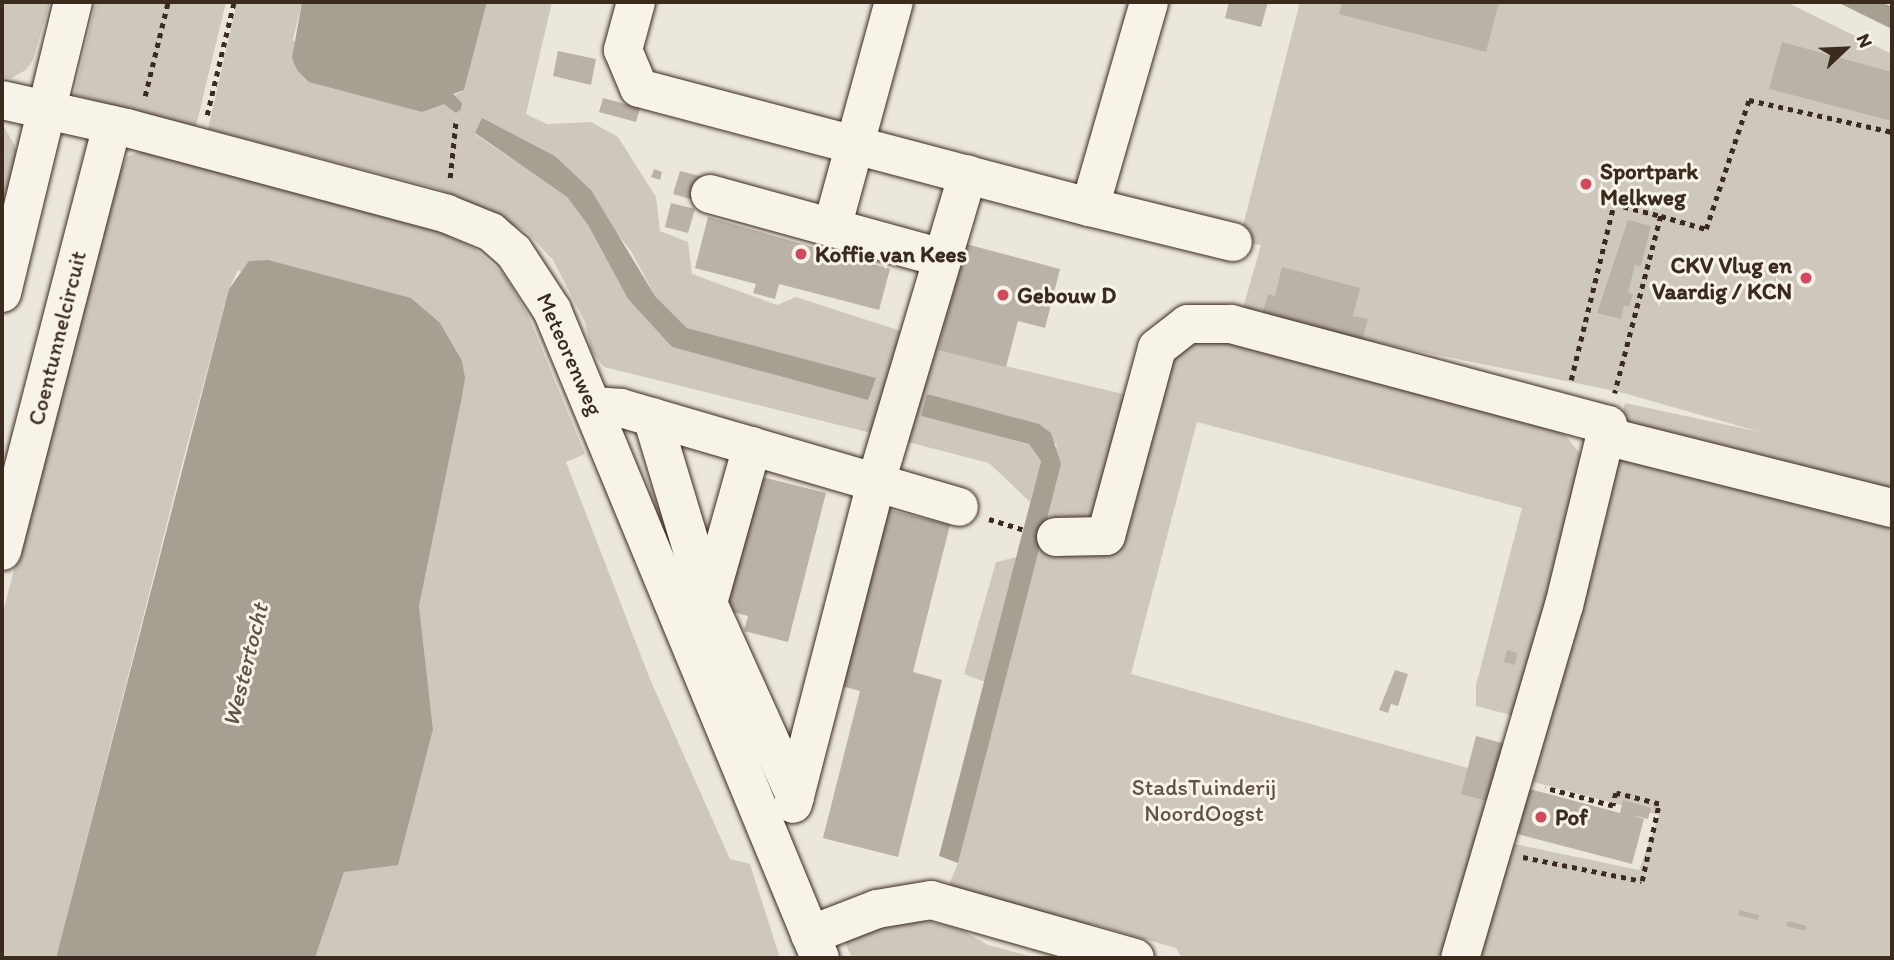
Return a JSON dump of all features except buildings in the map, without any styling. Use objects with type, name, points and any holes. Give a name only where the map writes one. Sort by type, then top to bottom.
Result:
[{"type":"street","points":[[2,293],[49,110],[73,2]]},
{"type":"street","points":[[636,2],[623,50],[639,88],[1233,242]]},
{"type":"street","points":[[832,228],[857,145],[894,2]]},
{"type":"street","points":[[1090,207],[1149,2]]},
{"type":"street","name":"Meteorenweg","points":[[5,101],[120,126],[199,150],[447,214],[491,232],[536,279],[594,406],[815,947]]},
{"type":"street","name":"Coentunnelcircuit","points":[[2,551],[120,126]]},
{"type":"street","points":[[780,861],[877,482],[968,174]]},
{"type":"street","points":[[710,194],[942,258]]},
{"type":"street","points":[[1056,537],[1107,536],[1157,348],[1188,324],[1231,324],[1892,508]]},
{"type":"street","points":[[594,406],[652,417],[959,506]]},
{"type":"street","points":[[652,417],[708,603],[795,796]]},
{"type":"street","points":[[1460,958],[1510,779],[1564,605],[1606,430]]},
{"type":"street","points":[[708,603],[752,446]]},
{"type":"street","points":[[815,947],[877,909],[931,900],[1135,958]]},
{"type":"path","points":[[120,126],[144,98],[168,2]]},
{"type":"path","points":[[199,150],[234,2]]},
{"type":"path","points":[[1563,415],[1614,204],[1706,229],[1749,100],[1892,132]]},
{"type":"path","points":[[447,214],[456,119]]},
{"type":"path","points":[[1606,430],[1661,216]]},
{"type":"path","points":[[1490,851],[1642,881],[1658,804],[1616,793],[1613,806],[1510,779]]},
{"type":"green space","points":[[2,2],[50,2],[33,60],[26,70],[11,78],[2,77]]},
{"type":"green space","points":[[96,2],[226,2],[195,130],[74,95]]},
{"type":"green space","points":[[237,2],[302,2],[293,40],[367,96],[422,112],[464,90],[487,2],[552,2],[526,114],[547,124],[591,122],[618,137],[656,197],[660,231],[688,242],[692,274],[777,305],[796,297],[904,332],[875,434],[604,367],[591,351],[585,322],[553,260],[527,232],[440,189],[208,129]],"holes":[[[482,119],[555,156],[631,251],[655,296],[687,328],[875,378],[868,399],[672,347],[628,299],[588,225],[567,197],[475,134]]]},
{"type":"green space","points":[[1300,2],[1786,2],[1892,54],[1892,958],[1479,958],[1509,843],[1639,870],[1659,815],[1526,780],[1625,403],[1760,432],[1620,392],[1241,315],[1261,245],[1239,241]]},
{"type":"green space","points":[[2,123],[17,150],[2,216]]},
{"type":"green space","points":[[142,151],[439,231],[475,249],[504,275],[527,313],[585,454],[566,462],[650,679],[730,859],[750,864],[780,958],[315,958],[344,872],[433,729],[419,606],[461,402],[238,270],[229,289],[185,453],[56,958],[2,958],[2,616],[115,184],[127,157]]},
{"type":"green space","name":"StadsTuinderij NoordOogst","points":[[966,244],[938,350],[1153,401],[1167,353],[1199,335],[1551,417],[1580,454],[1588,483],[1518,717],[1476,706],[1476,685],[1522,508],[1197,422],[1131,674],[1497,776],[1448,958],[1182,958],[1176,948],[1092,924],[1080,932],[946,892],[958,863],[1057,444],[927,394],[921,416],[1029,444],[1041,461],[1030,502],[989,463],[896,439]]},
{"type":"green space","points":[[1017,557],[985,682],[964,674],[996,562]]},
{"type":"green space","points":[[909,917],[962,930],[988,945],[1037,958],[852,958],[843,938]]},
{"type":"water","points":[[302,2],[487,2],[464,90],[453,94],[462,103],[461,109],[456,113],[444,104],[422,112],[309,82],[297,70],[292,58]]},
{"type":"water","points":[[1837,2],[1881,2],[1892,7],[1892,29]]},
{"type":"water","points":[[482,118],[555,156],[591,190],[655,296],[687,328],[876,378],[868,400],[672,347],[628,299],[588,225],[567,197],[475,133]]},
{"type":"water","name":"Westertocht","points":[[268,260],[411,298],[440,323],[462,361],[465,378],[461,402],[419,606],[433,729],[398,865],[344,872],[315,958],[56,958],[229,289],[249,261]]},
{"type":"water","points":[[927,394],[1039,424],[1051,433],[1061,464],[958,863],[939,856],[1041,461],[1029,444],[921,416]]},
{"type":"place","name":"Sportpark Melkweg","points":[[1586,184]]},
{"type":"place","name":"Koffie van Kees","points":[[801,254]]},
{"type":"place","name":"CKV Vlug en Vaardig / KCN","points":[[1806,278]]},
{"type":"place","name":"Gebouw D","points":[[1003,295]]},
{"type":"place","name":"Pof","points":[[1541,817]]}]
